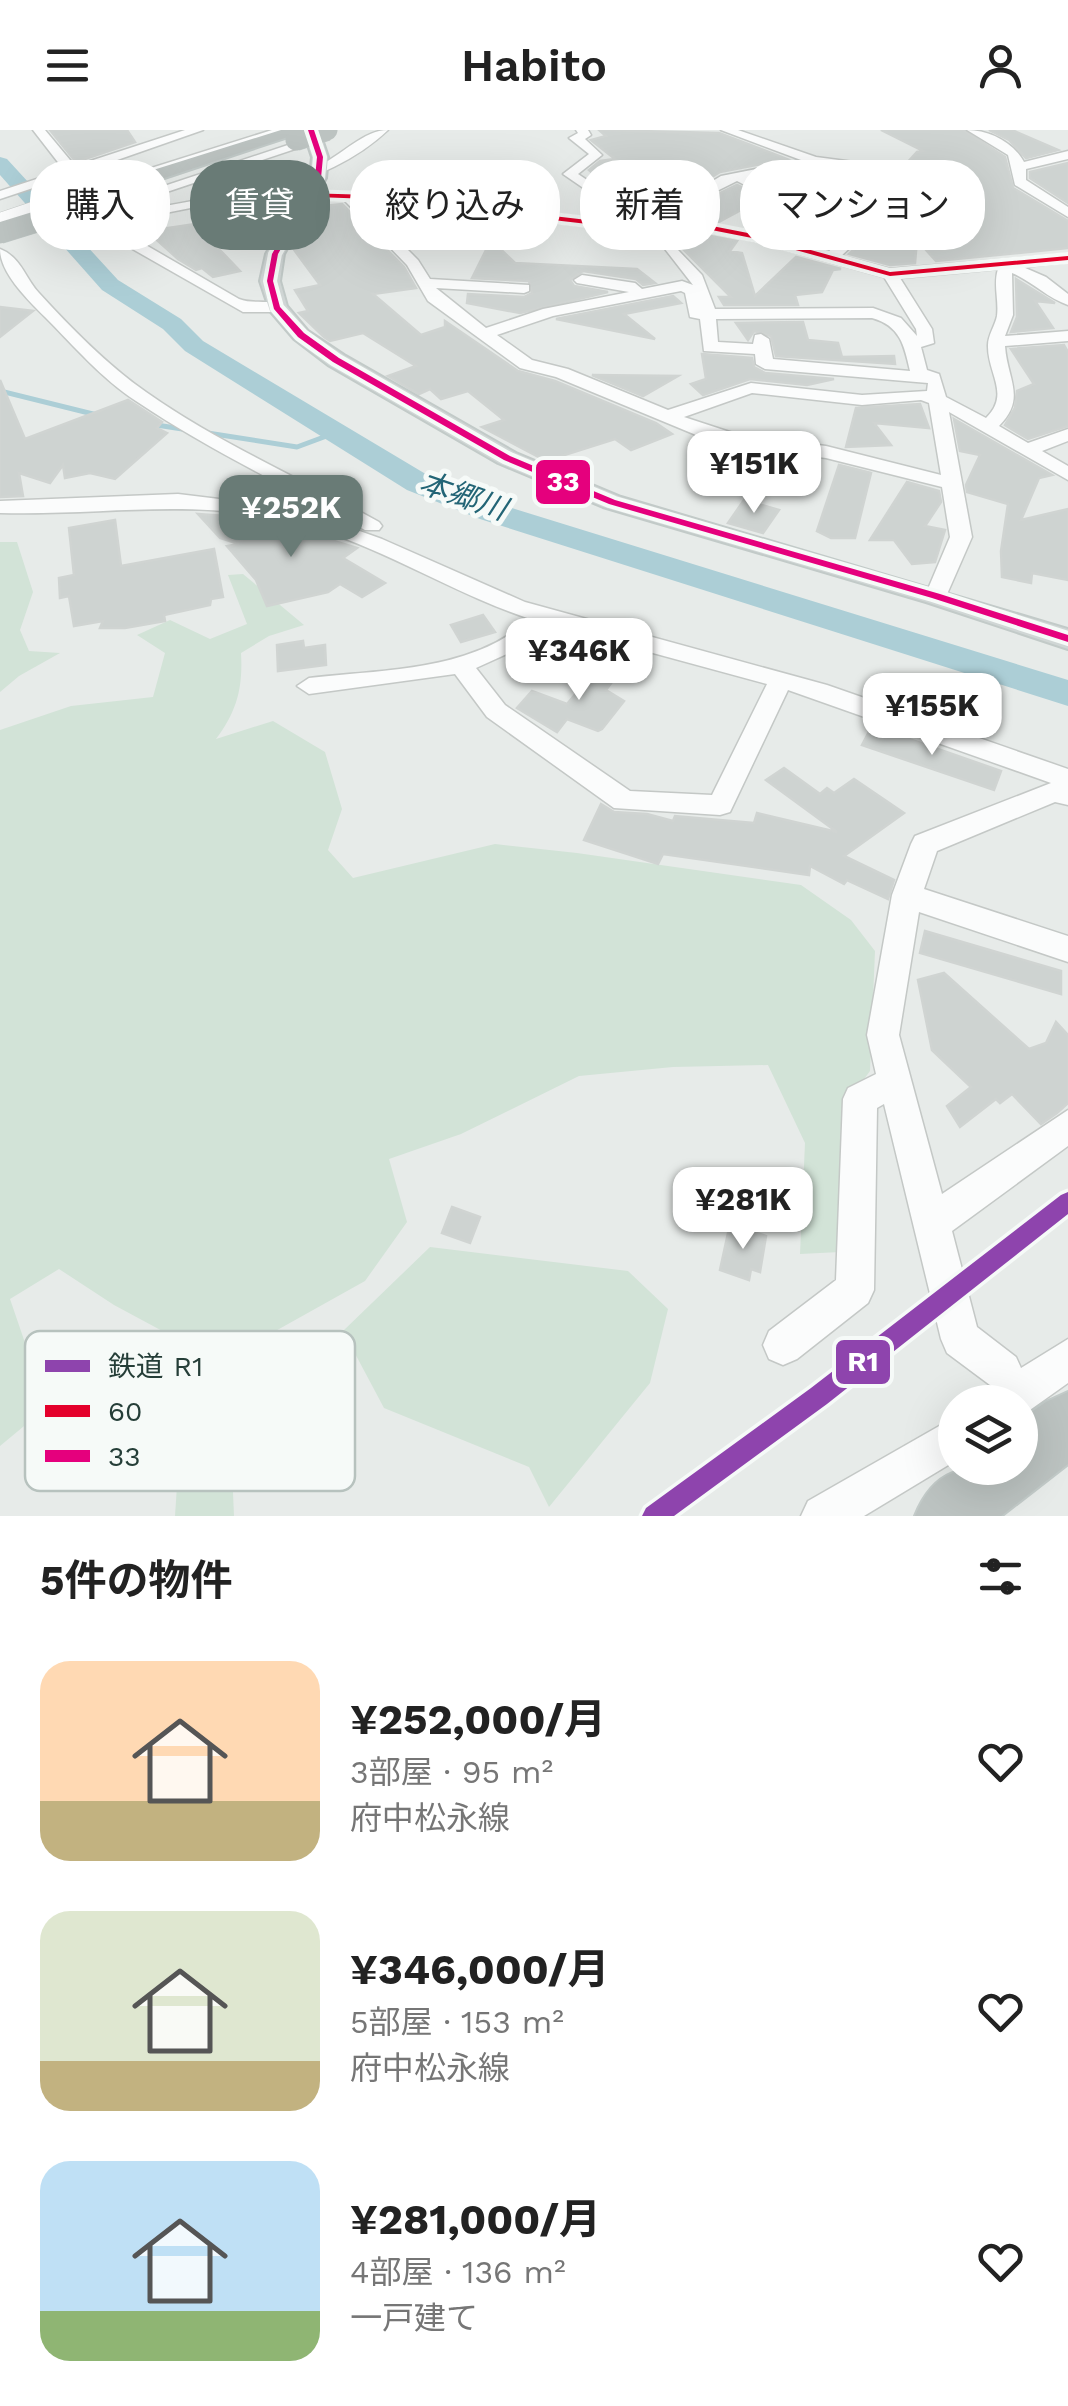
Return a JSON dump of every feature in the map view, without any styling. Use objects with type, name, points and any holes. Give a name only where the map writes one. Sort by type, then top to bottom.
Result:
[{"type":"highway","points":[[170,179],[299,134],[327,130]]},
{"type":"highway","points":[[0,221],[30,215]]},
{"type":"highway","points":[[0,236],[30,226]]},
{"type":"highway","points":[[1038,1446],[1068,1424]]},
{"type":"highway","points":[[948,1516],[988,1485]]},
{"type":"main road","points":[[299,134],[320,160]]},
{"type":"main road","points":[[277,250],[270,281],[276,307],[301,335],[336,360],[507,458],[612,502],[936,596],[1068,639]]},
{"type":"street","points":[[39,130],[62,160]]},
{"type":"street","points":[[107,160],[196,130]]},
{"type":"street","points":[[299,134],[343,130]]},
{"type":"street","points":[[330,164],[352,154],[382,130]]},
{"type":"street","points":[[582,130],[585,134],[574,138],[591,147],[596,155],[589,160]]},
{"type":"street","points":[[727,130],[813,160]]},
{"type":"street","points":[[973,130],[1016,154],[1021,166],[1020,182],[1068,213]]},
{"type":"street","points":[[1021,166],[1068,155]]},
{"type":"street","points":[[580,166],[569,174],[580,179]]},
{"type":"street","points":[[725,231],[731,224],[678,206],[713,185],[740,177]]},
{"type":"street","points":[[0,195],[30,185]]},
{"type":"street","points":[[330,196],[580,220]]},
{"type":"street","points":[[347,196],[413,262],[434,298],[526,364],[562,372],[666,417],[739,442],[826,452],[954,484]]},
{"type":"street","points":[[720,230],[890,274],[1068,258]]},
{"type":"street","points":[[144,250],[233,302],[249,308],[276,307]]},
{"type":"street","points":[[669,250],[699,279],[710,347],[763,349]]},
{"type":"street","points":[[829,259],[839,250]]},
{"type":"street","points":[[4,262],[112,374],[141,397],[184,421],[211,442],[466,574],[467,588]]},
{"type":"street","points":[[1007,265],[1040,280],[1068,300]]},
{"type":"street","points":[[987,427],[1003,414],[1010,391],[996,342],[1006,313],[998,290],[1007,265]]},
{"type":"street","points":[[890,274],[924,329],[954,484],[961,536],[936,596]]},
{"type":"street","points":[[582,280],[625,284],[641,293]]},
{"type":"street","points":[[425,283],[524,288]]},
{"type":"street","points":[[485,334],[549,312],[682,286],[692,290],[696,314],[873,313],[890,317],[909,332],[919,373],[933,378]]},
{"type":"street","points":[[757,316],[766,364],[933,378]]},
{"type":"street","points":[[996,342],[1068,336]]},
{"type":"street","points":[[666,417],[751,388],[862,400],[924,395],[938,399],[1068,474]]},
{"type":"street","points":[[1028,450],[1068,435]]},
{"type":"street","points":[[0,507],[37,509],[131,500],[203,502],[316,522],[385,548],[467,588],[546,617],[876,709],[1068,779]]},
{"type":"street","points":[[309,686],[461,665],[532,634],[546,617]]},
{"type":"street","points":[[461,665],[496,712],[624,801],[720,805],[781,680]]},
{"type":"street","points":[[1004,1385],[961,1339],[883,1035],[907,895],[925,844],[1053,792],[1068,795]]},
{"type":"street","points":[[907,895],[968,919],[1068,949]]},
{"type":"street","points":[[783,1345],[856,1290],[860,1099],[895,1081]]},
{"type":"street","points":[[932,1224],[1068,1126]]},
{"type":"street","points":[[1007,1385],[1068,1359]]},
{"type":"street","points":[[822,1516],[938,1448]]},
{"type":"green space","points":[[0,542],[17,542],[33,592],[20,630],[29,651],[60,653],[19,676],[0,692]]},
{"type":"green space","points":[[243,574],[304,625],[269,636],[241,653],[237,699],[216,739],[273,721],[325,752],[342,809],[328,850],[353,878],[495,844],[801,885],[851,920],[875,951],[870,1071],[841,1110],[840,1252],[800,1254],[805,1143],[768,1065],[673,1067],[579,1076],[461,1134],[389,1159],[407,1222],[365,1281],[275,1331],[162,1331],[59,1269],[10,1299],[25,1343],[25,1425],[0,1446],[0,730],[71,706],[153,697],[165,653],[137,635],[170,620],[210,639],[247,624],[228,575]]},
{"type":"green space","points":[[430,1247],[628,1271],[668,1309],[650,1383],[549,1507],[529,1467],[384,1408],[355,1354],[355,1331],[343,1331]]},
{"type":"green space","points":[[177,1491],[233,1491],[234,1516],[175,1516]]},
{"type":"building","points":[[50,130],[127,130],[135,142],[82,160],[74,160]]},
{"type":"building","points":[[599,130],[719,133],[787,159],[740,160],[740,168],[720,172],[720,160],[608,160],[615,159],[591,140],[606,136]]},
{"type":"building","points":[[881,130],[963,130],[1005,157],[1013,188],[1068,221],[1068,248],[936,261],[926,250],[985,250],[985,160],[910,160],[923,151]]},
{"type":"building","points":[[989,130],[1012,130],[1058,150],[1026,158],[1009,140]]},
{"type":"building","points":[[1068,163],[1068,203],[1030,178],[1030,172]]},
{"type":"building","points":[[740,186],[740,211],[720,221],[720,193]]},
{"type":"building","points":[[342,204],[350,212],[350,250],[387,250],[404,267],[416,288],[373,294],[421,335],[445,327],[445,321],[518,371],[555,381],[656,423],[672,434],[631,450],[615,439],[546,461],[482,427],[504,420],[468,391],[441,399],[430,389],[419,394],[388,376],[416,366],[363,333],[330,341],[324,337],[299,313],[308,311],[295,290],[320,285],[294,250],[330,250],[330,205]]},
{"type":"building","points":[[190,225],[190,250],[220,250],[240,271],[213,277],[178,259],[168,250],[170,228]]},
{"type":"building","points":[[720,238],[737,241],[730,251],[742,253],[755,296],[796,257],[841,269],[833,270],[822,292],[795,295],[798,305],[724,305],[719,297],[731,297],[684,250],[720,250]]},
{"type":"building","points":[[486,250],[501,250],[515,263],[637,269],[655,283],[643,285],[636,279],[583,271],[570,280],[574,286],[608,292],[520,313],[467,303],[468,294],[524,297],[532,293],[529,281],[472,278]]},
{"type":"building","points":[[853,250],[916,250],[915,263],[890,265],[849,254]]},
{"type":"building","points":[[1016,279],[1055,303],[1035,301],[1053,328],[1011,332],[1017,317]]},
{"type":"building","points":[[673,296],[681,303],[624,314],[655,339],[556,319]]},
{"type":"building","points":[[0,307],[33,311],[0,337]]},
{"type":"building","points":[[803,322],[808,340],[838,343],[842,357],[894,356],[895,364],[776,356],[771,336],[754,331],[748,340],[736,323]]},
{"type":"building","points":[[1064,345],[1068,352],[1068,426],[1028,439],[1005,425],[1015,408],[1017,391],[1034,384],[1011,349]]},
{"type":"building","points":[[702,354],[752,358],[754,367],[765,373],[834,379],[807,385],[750,379],[703,395],[691,384],[706,379]]},
{"type":"building","points":[[592,375],[678,376],[643,396]]},
{"type":"building","points":[[0,380],[25,439],[128,400],[162,422],[157,428],[167,433],[115,479],[90,473],[65,478],[63,465],[50,483],[19,473],[23,496],[0,497]]},
{"type":"building","points":[[920,404],[929,428],[874,423],[891,445],[846,447],[856,408]]},
{"type":"building","points":[[954,419],[1052,475],[1039,478],[1021,520],[1068,509],[1068,580],[1032,573],[1031,583],[1002,577],[1001,551],[1008,504],[967,492],[966,485],[980,455],[960,451]]},
{"type":"building","points":[[839,465],[871,473],[855,538],[831,538],[817,531]]},
{"type":"building","points":[[907,482],[939,491],[941,502],[925,526],[945,530],[935,562],[912,564],[894,540],[870,540]]},
{"type":"building","points":[[744,500],[779,510],[763,533],[728,523]]},
{"type":"building","points":[[198,514],[240,517],[261,524],[265,520],[357,548],[343,558],[385,583],[362,597],[340,584],[328,592],[267,606],[256,580],[227,546],[239,544],[220,538]]},
{"type":"building","points":[[115,520],[121,566],[214,549],[223,597],[211,599],[210,605],[164,615],[165,621],[125,628],[100,628],[103,621],[74,626],[69,596],[60,598],[59,578],[74,575],[69,528]]},
{"type":"building","points":[[483,615],[495,632],[461,642],[451,625]]},
{"type":"building","points":[[303,641],[304,648],[325,645],[326,665],[278,671],[277,645]]},
{"type":"building","points":[[604,660],[623,667],[606,690],[624,701],[602,729],[598,731],[567,719],[557,732],[517,708],[532,691],[567,704]]},
{"type":"building","points":[[872,726],[1001,771],[994,790],[862,745]]},
{"type":"building","points":[[784,768],[820,794],[827,788],[834,793],[854,779],[904,813],[844,856],[894,880],[888,899],[847,880],[844,884],[810,866],[809,875],[663,854],[658,864],[584,840],[601,804],[614,812],[673,821],[675,816],[754,823],[757,813],[837,832],[766,780]]},
{"type":"building","points":[[925,931],[1061,971],[1061,994],[920,953]]},
{"type":"building","points":[[944,973],[1029,1049],[1046,1043],[1056,1022],[1068,1035],[1068,1103],[1057,1113],[1041,1124],[1012,1094],[1000,1103],[996,1099],[960,1127],[947,1106],[971,1087],[932,1050],[918,980]]},
{"type":"building","points":[[452,1207],[480,1217],[470,1243],[442,1233]]},
{"type":"building","points":[[730,1224],[766,1236],[760,1272],[751,1269],[749,1280],[720,1270]]},
{"type":"waterway","name":"本郷川","points":[[0,163],[110,285],[172,324],[194,346],[418,483],[491,512],[1068,693]]},
{"type":"waterway","points":[[0,391],[97,415]]},
{"type":"waterway","points":[[150,424],[297,447],[332,434]]},
{"type":"rail line","name":"R1","points":[[654,1516],[819,1396],[1068,1202]]},
{"type":"transit line","name":"33","points":[[311,130],[320,157],[318,178],[275,254],[270,281],[277,307],[301,335],[336,360],[507,458],[612,502],[936,596],[1068,639]]},
{"type":"transit line","name":"60","points":[[330,196],[596,223],[676,221],[753,236],[890,274],[1068,258]]}]
